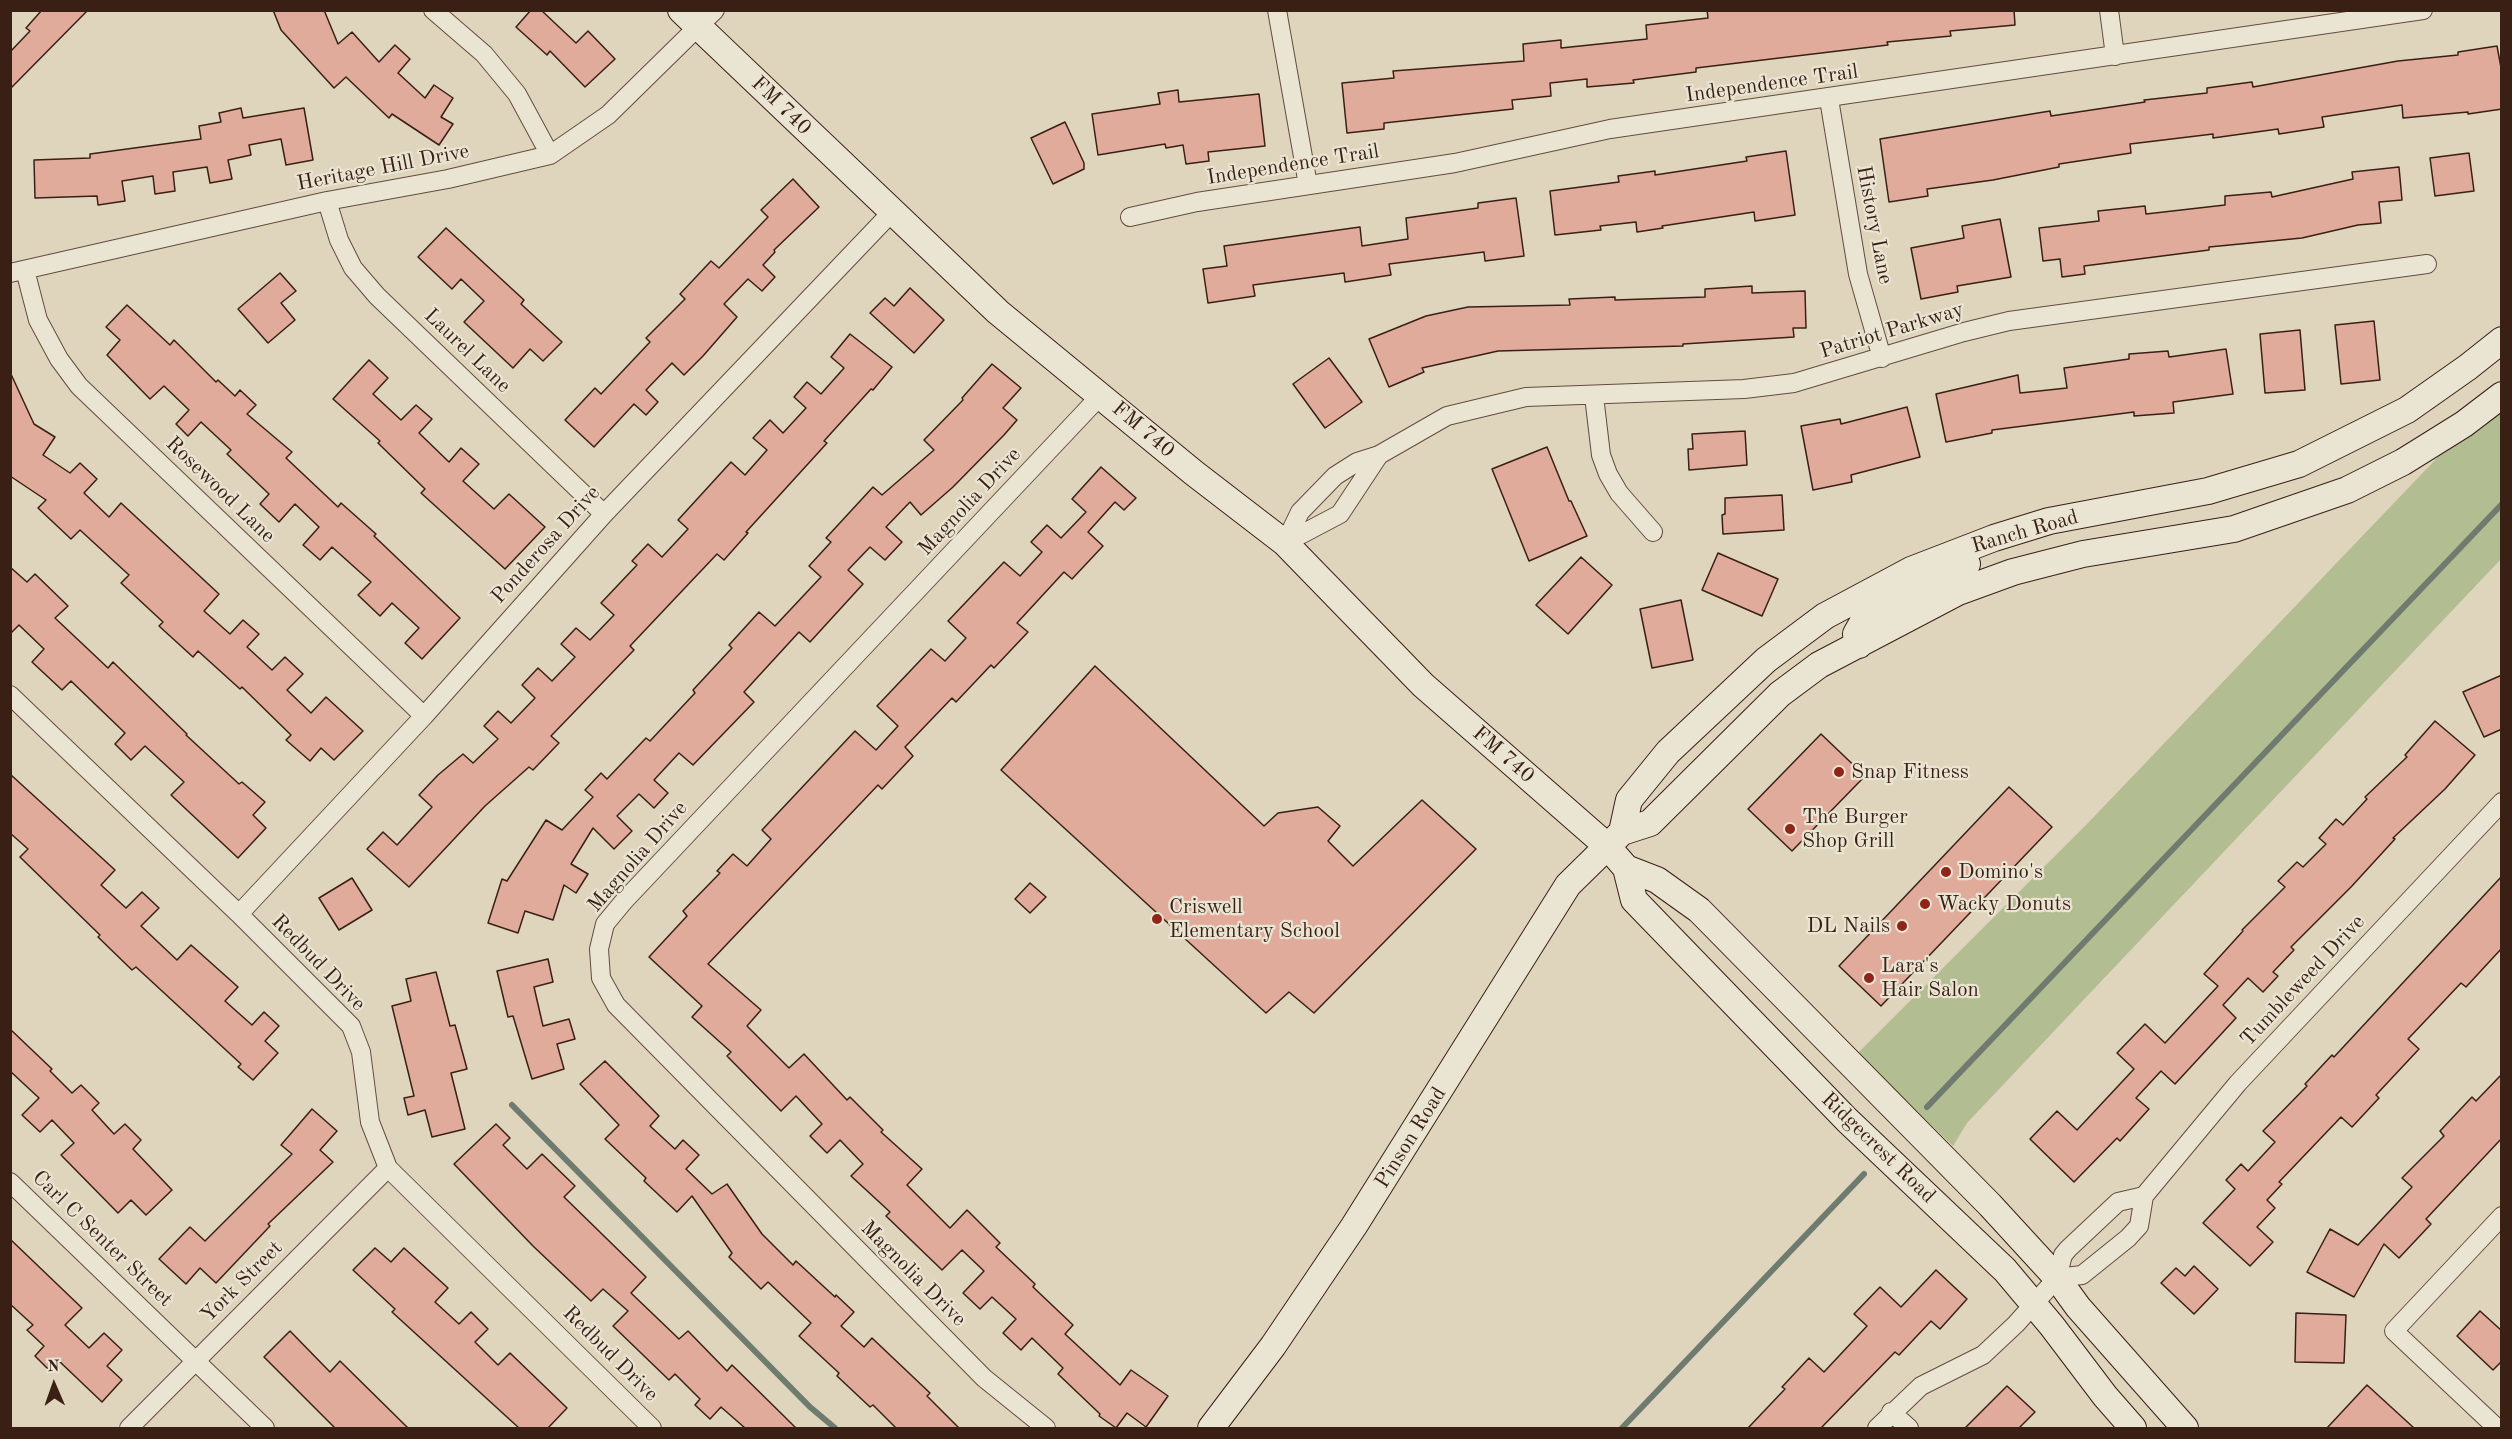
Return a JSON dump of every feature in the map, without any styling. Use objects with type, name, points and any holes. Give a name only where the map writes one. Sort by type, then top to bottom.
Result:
[{"type":"main road","name":"FM 740","points":[[698,16],[892,212],[998,312],[1194,473],[1284,543],[1423,686],[1614,839]]},
{"type":"main road","name":"Ranch Road","points":[[1614,839],[1629,800],[1668,752],[1766,660],[1825,616],[1863,594],[1911,570],[1994,538],[2049,521],[2208,491],[2299,464],[2407,410],[2502,340]]},
{"type":"main road","name":"Ranch Road","points":[[1614,839],[1650,823],[1780,694],[1819,665],[1958,592],[2013,572],[2083,554],[2234,529],[2347,490],[2464,424],[2502,395]]},
{"type":"main road","points":[[1859,645],[1856,634],[1868,613],[1892,599],[1965,566],[1994,538]]},
{"type":"main road","name":"Ridgecrest Road","points":[[1614,839],[1626,868],[1634,900],[1847,1120],[2005,1270],[2133,1428]]},
{"type":"main road","name":"Pinson Road","points":[[1211,1428],[1273,1346],[1354,1226],[1568,885],[1614,839]]},
{"type":"main road","name":"Ridgecrest Road","points":[[1626,868],[1657,880],[1699,910],[1990,1205],[2057,1278],[2078,1307],[2185,1428]]},
{"type":"street","points":[[433,10],[484,54],[517,94],[550,155]]},
{"type":"street","points":[[1277,10],[1308,185]]},
{"type":"street","points":[[2109,10],[2115,56]]},
{"type":"street","name":"Independence Trail","points":[[1130,216],[1197,202],[1455,163],[1610,129],[1829,99],[2423,10]]},
{"type":"street","name":"Heritage Hill Drive","points":[[18,271],[327,201],[448,179],[550,155],[608,116],[698,16]]},
{"type":"street","name":"History Lane","points":[[1829,99],[1858,274],[1882,358]]},
{"type":"street","name":"Laurel Lane","points":[[327,201],[339,240],[353,268],[377,296],[604,514]]},
{"type":"street","name":"Ponderosa Drive","points":[[239,914],[424,716],[604,514],[892,212]]},
{"type":"street","name":"Patriot Parkway","points":[[1284,543],[1300,512],[1335,476],[1357,462],[1379,455],[1447,416],[1526,397],[1744,389],[1794,383],[2009,321],[2427,264]]},
{"type":"street","name":"Rosewood Lane","points":[[18,271],[38,321],[59,359],[79,386],[424,716]]},
{"type":"street","name":"Magnolia Drive","points":[[1047,1428],[984,1378],[616,1005],[601,978],[599,949],[604,924],[624,901],[1101,395]]},
{"type":"street","points":[[1594,396],[1601,455],[1608,474],[1619,493],[1653,532]]},
{"type":"street","name":"Patriot Parkway","points":[[1284,543],[1340,514],[1379,455]]},
{"type":"street","name":"Redbud Drive","points":[[10,695],[239,914],[351,1026],[361,1052],[370,1122],[388,1168],[652,1428]]},
{"type":"street","name":"Tumbleweed Drive","points":[[2144,1196],[2238,1083],[2502,802]]},
{"type":"street","name":"York Street","points":[[129,1428],[388,1168]]},
{"type":"street","name":"Carl C Senter Street","points":[[10,1182],[265,1428]]},
{"type":"street","points":[[1876,1428],[1921,1386],[1983,1355],[2016,1324],[2057,1278],[2063,1255],[2068,1249],[2118,1202],[2144,1196],[2139,1226],[2128,1238],[2082,1275],[2057,1278]]},
{"type":"street","points":[[2497,1428],[2394,1330],[2502,1216]]},
{"type":"street","points":[[1892,1412],[1909,1428]]},
{"type":"green space","points":[[2501,391],[2501,559],[1967,1123],[1953,1146],[1857,1054],[2087,824]]},
{"type":"building","points":[[42,10],[88,10],[10,89],[10,52],[30,31],[26,28]]},
{"type":"building","points":[[273,10],[324,10],[338,44],[352,32],[379,62],[395,45],[410,59],[398,73],[425,98],[434,85],[453,98],[441,117],[453,124],[439,145],[392,114],[389,118],[346,77],[334,88],[281,30]]},
{"type":"building","points":[[531,10],[541,10],[576,43],[588,31],[615,59],[585,87],[550,51],[547,55],[516,27]]},
{"type":"building","points":[[1707,10],[2014,10],[2015,25],[1950,31],[1951,36],[1887,42],[1888,45],[1696,68],[1696,72],[1633,80],[1634,83],[1587,87],[1587,79],[1550,83],[1551,96],[1512,100],[1513,109],[1384,123],[1384,129],[1347,133],[1342,83],[1394,78],[1393,71],[1524,61],[1523,44],[1561,40],[1561,48],[1647,39],[1646,25],[1708,18]]},
{"type":"building","points":[[2497,46],[2502,73],[2502,109],[2468,114],[2468,112],[2403,118],[2402,105],[2322,117],[2324,127],[2279,134],[2278,129],[2213,138],[2213,134],[2130,144],[2131,153],[2059,164],[2059,167],[1993,180],[1927,189],[1928,196],[1889,202],[1880,139],[2050,111],[2051,116],[2145,102],[2144,100],[2207,93],[2207,88],[2252,82],[2253,87],[2398,61],[2458,55],[2458,52]]},
{"type":"building","points":[[1178,90],[1179,102],[1259,94],[1265,146],[1208,152],[1209,161],[1186,164],[1183,145],[1166,148],[1165,144],[1098,155],[1092,114],[1160,104],[1158,93]]},
{"type":"building","points":[[241,108],[243,118],[304,108],[313,160],[286,165],[281,139],[249,145],[251,155],[228,160],[232,179],[210,183],[207,167],[173,172],[175,191],[155,194],[153,176],[122,181],[125,201],[98,205],[97,196],[35,198],[34,160],[90,158],[90,154],[201,139],[199,126],[221,122],[219,113]]},
{"type":"building","points":[[1065,122],[1084,163],[1084,169],[1053,184],[1031,138]]},
{"type":"building","points":[[1786,151],[1795,215],[1755,221],[1754,212],[1637,232],[1636,222],[1600,226],[1601,230],[1555,235],[1550,191],[1619,182],[1618,176],[1655,171],[1655,175],[1747,161],[1746,157]]},
{"type":"building","points":[[2469,153],[2474,191],[2435,196],[2430,158]]},
{"type":"building","points":[[2399,167],[2402,200],[2379,202],[2381,223],[2358,225],[2302,238],[2209,247],[2209,250],[2084,266],[2085,274],[2062,277],[2060,259],[2043,261],[2039,228],[2099,221],[2098,211],[2145,206],[2146,214],[2225,205],[2225,196],[2271,192],[2272,197],[2353,179],[2352,172]]},
{"type":"building","points":[[793,179],[819,207],[774,250],[775,252],[763,265],[775,277],[762,291],[748,279],[724,304],[737,317],[703,356],[684,375],[672,363],[646,390],[658,402],[646,415],[634,404],[594,447],[565,420],[595,388],[601,394],[650,342],[646,338],[685,299],[680,294],[711,261],[719,268],[768,217],[761,210]]},
{"type":"building","points":[[1516,198],[1524,256],[1485,261],[1484,252],[1389,264],[1391,275],[1345,282],[1344,273],[1253,285],[1255,296],[1208,303],[1203,269],[1227,266],[1224,246],[1360,227],[1362,246],[1408,239],[1406,218],[1478,208],[1478,203]]},
{"type":"building","points":[[2000,219],[2011,277],[1957,286],[1958,292],[1921,299],[1911,248],[1964,238],[1962,226]]},
{"type":"building","points":[[446,228],[524,300],[521,304],[562,342],[543,361],[530,349],[513,368],[464,322],[484,301],[461,279],[452,289],[418,257]]},
{"type":"building","points":[[280,273],[296,291],[281,303],[295,320],[268,343],[238,309]]},
{"type":"building","points":[[1752,286],[1752,293],[1805,291],[1806,328],[1793,328],[1794,337],[1683,344],[1683,346],[1498,351],[1422,368],[1424,372],[1389,387],[1369,339],[1426,316],[1468,307],[1570,305],[1569,299],[1615,297],[1615,300],[1705,297],[1705,289]]},
{"type":"building","points":[[910,288],[944,320],[914,353],[870,313],[885,298],[894,306]]},
{"type":"building","points":[[127,305],[170,345],[174,340],[216,382],[218,380],[235,396],[240,390],[256,405],[247,414],[292,452],[286,458],[338,507],[341,503],[376,534],[374,536],[460,618],[422,659],[405,643],[419,628],[392,603],[380,616],[358,595],[371,582],[332,547],[320,560],[303,545],[319,527],[295,504],[279,522],[260,504],[269,494],[227,454],[231,450],[201,422],[188,436],[176,424],[189,410],[164,386],[150,399],[107,355],[120,340],[106,327]]},
{"type":"building","points":[[2374,321],[2380,380],[2341,384],[2335,325]]},
{"type":"building","points":[[2300,330],[2305,390],[2265,393],[2260,334]]},
{"type":"building","points":[[850,334],[892,367],[824,441],[827,443],[746,532],[748,533],[724,560],[717,554],[630,646],[634,650],[551,736],[559,743],[533,770],[529,767],[485,806],[409,887],[367,849],[383,832],[397,845],[432,807],[419,795],[463,754],[473,763],[498,739],[484,726],[498,711],[511,723],[535,698],[522,685],[538,668],[552,681],[575,657],[561,644],[576,628],[590,640],[614,615],[601,603],[637,565],[632,561],[648,544],[662,557],[688,529],[678,520],[731,462],[745,475],[767,450],[753,438],[770,420],[783,433],[806,408],[794,397],[807,382],[821,394],[844,368],[831,357]]},
{"type":"building","points":[[2226,349],[2233,394],[2173,402],[2174,413],[2134,416],[2134,412],[1992,430],[1992,433],[1946,442],[1936,394],[2018,375],[2020,393],[2067,388],[2064,368],[2129,359],[2129,354],[2168,351],[2169,357]]},
{"type":"building","points":[[1329,358],[1362,402],[1325,428],[1293,384]]},
{"type":"building","points":[[369,360],[388,378],[373,394],[401,420],[416,405],[432,419],[419,433],[449,462],[461,448],[479,464],[463,481],[494,509],[509,494],[545,527],[505,569],[421,493],[425,489],[378,443],[380,441],[333,399]]},
{"type":"building","points":[[992,364],[1021,388],[1003,408],[1017,420],[1004,435],[953,487],[921,515],[910,502],[886,527],[902,542],[885,560],[870,547],[848,570],[863,584],[810,642],[799,632],[744,692],[754,702],[693,765],[679,753],[654,780],[668,793],[654,808],[639,794],[617,816],[632,831],[614,849],[593,828],[571,864],[588,874],[576,893],[564,885],[553,920],[525,911],[518,933],[488,923],[502,879],[507,881],[546,820],[562,830],[593,797],[585,790],[601,773],[607,779],[646,738],[650,741],[695,693],[693,690],[732,648],[729,645],[759,612],[775,626],[821,577],[809,566],[831,542],[826,538],[873,487],[882,495],[934,450],[924,440],[963,400],[962,398]]},
{"type":"building","points":[[10,372],[34,424],[55,437],[43,455],[70,473],[80,463],[97,479],[84,493],[109,517],[121,503],[219,594],[204,611],[230,634],[243,620],[259,634],[247,647],[272,670],[285,657],[303,674],[287,690],[311,713],[326,697],[363,731],[334,760],[321,748],[310,761],[286,740],[291,735],[242,687],[240,689],[198,651],[193,657],[159,626],[163,622],[121,583],[129,575],[80,530],[71,539],[38,508],[46,500],[10,476]]},
{"type":"building","points":[[1907,407],[1920,457],[1851,475],[1852,482],[1813,490],[1801,426],[1840,419],[1841,424]]},
{"type":"building","points":[[1745,431],[1747,465],[1689,470],[1688,449],[1693,449],[1692,434]]},
{"type":"building","points":[[1547,447],[1569,501],[1587,536],[1529,561],[1492,469]]},
{"type":"building","points":[[1101,467],[1136,498],[1124,510],[1115,502],[1088,532],[1103,546],[1072,579],[1064,572],[1017,623],[1028,632],[994,668],[991,665],[956,702],[952,698],[905,747],[913,756],[882,789],[878,785],[708,964],[761,1010],[747,1026],[789,1068],[804,1054],[847,1100],[850,1097],[883,1130],[881,1132],[922,1169],[907,1185],[950,1228],[967,1210],[1000,1243],[996,1247],[1073,1325],[1065,1334],[1120,1385],[1131,1370],[1168,1396],[1146,1427],[1127,1413],[1116,1428],[1099,1416],[1100,1414],[1058,1374],[1063,1368],[1032,1338],[1021,1350],[1003,1333],[1016,1319],[992,1297],[980,1309],[963,1293],[984,1271],[962,1250],[942,1270],[886,1216],[890,1212],[851,1176],[863,1164],[840,1140],[827,1153],[810,1136],[822,1124],[796,1096],[781,1111],[727,1056],[731,1052],[692,1017],[702,1006],[649,957],[687,916],[683,911],[720,873],[717,871],[733,854],[747,866],[771,839],[762,830],[855,731],[876,750],[898,726],[877,706],[931,649],[945,661],[966,638],[948,621],[1004,562],[1020,576],[1042,552],[1031,542],[1047,525],[1061,538],[1086,512],[1072,499]]},
{"type":"building","points":[[1782,495],[1784,530],[1723,534],[1722,515],[1725,514],[1725,498]]},
{"type":"building","points":[[1718,553],[1778,579],[1762,616],[1702,590]]},
{"type":"building","points":[[1581,557],[1612,585],[1568,634],[1536,605]]},
{"type":"building","points":[[10,567],[27,582],[35,574],[68,606],[55,618],[108,668],[113,662],[239,784],[242,782],[265,802],[253,815],[266,828],[238,858],[171,795],[184,782],[145,746],[131,760],[115,744],[125,733],[71,681],[62,690],[32,662],[44,649],[19,625],[10,634]]},
{"type":"building","points":[[1681,600],[1693,660],[1652,668],[1640,609]]},
{"type":"building","points":[[1095,666],[1264,826],[1278,813],[1318,807],[1340,826],[1328,841],[1353,866],[1422,800],[1476,849],[1314,1013],[1289,992],[1266,1013],[1001,770]]},
{"type":"building","points":[[2502,675],[2502,729],[2484,737],[2463,692]]},
{"type":"building","points":[[2435,721],[2475,755],[2445,789],[2393,838],[2395,839],[2351,887],[2291,947],[2294,950],[2273,972],[2278,976],[2263,992],[2248,978],[2223,1005],[2236,1018],[2175,1084],[2161,1071],[2136,1098],[2149,1109],[2120,1141],[2117,1138],[2074,1182],[2030,1139],[2057,1111],[2077,1130],[2134,1069],[2117,1053],[2145,1024],[2165,1043],[2218,986],[2204,974],[2242,930],[2285,887],[2278,881],[2297,862],[2303,867],[2326,844],[2319,838],[2336,819],[2343,825],[2367,799],[2365,797],[2407,757],[2405,755]]},
{"type":"building","points":[[1821,734],[1865,776],[1792,851],[1748,809]]},
{"type":"building","points":[[10,774],[115,870],[101,885],[126,908],[142,892],[159,908],[141,926],[177,960],[191,945],[238,987],[225,1001],[252,1025],[264,1012],[279,1026],[265,1041],[278,1053],[253,1080],[238,1067],[241,1064],[136,967],[132,970],[98,937],[100,935],[20,857],[28,849],[10,833]]},
{"type":"building","points":[[2009,787],[2052,827],[1881,1006],[1839,966]]},
{"type":"building","points":[[2502,876],[2502,948],[2466,987],[2461,983],[2408,1039],[2419,1049],[2376,1095],[2379,1098],[2352,1127],[2341,1117],[2279,1182],[2282,1184],[2267,1200],[2275,1208],[2257,1227],[2273,1242],[2250,1266],[2203,1223],[2235,1189],[2226,1180],[2241,1164],[2248,1171],[2275,1142],[2263,1131]]},
{"type":"building","points":[[352,878],[372,910],[339,930],[319,898]]},
{"type":"building","points":[[1030,883],[1046,897],[1030,913],[1015,899]]},
{"type":"building","points":[[548,959],[553,982],[534,987],[543,1026],[569,1019],[575,1039],[557,1044],[564,1069],[532,1079],[513,1016],[508,1017],[497,971]]},
{"type":"building","points":[[436,972],[450,1026],[455,1025],[467,1069],[451,1073],[465,1129],[432,1137],[425,1110],[408,1115],[404,1098],[414,1096],[392,1006],[411,1001],[406,979]]},
{"type":"building","points":[[10,1029],[52,1069],[50,1071],[72,1093],[81,1085],[99,1103],[92,1110],[114,1134],[125,1124],[141,1140],[133,1149],[172,1190],[146,1215],[131,1200],[118,1213],[61,1155],[74,1143],[52,1120],[40,1132],[22,1115],[39,1098],[10,1071]]},
{"type":"building","points":[[605,1061],[659,1116],[650,1126],[675,1149],[683,1140],[699,1155],[686,1169],[712,1194],[727,1184],[762,1234],[793,1265],[796,1261],[854,1312],[841,1326],[864,1347],[872,1338],[930,1393],[927,1396],[959,1428],[896,1428],[873,1405],[870,1407],[837,1376],[839,1373],[799,1336],[811,1323],[768,1282],[761,1289],[729,1257],[732,1253],[692,1196],[677,1212],[644,1181],[646,1178],[605,1139],[619,1125],[580,1084]]},
{"type":"building","points":[[2502,1074],[2502,1138],[2426,1219],[2431,1224],[2399,1258],[2384,1244],[2354,1297],[2307,1272],[2330,1229],[2358,1245],[2412,1187],[2402,1178],[2444,1136],[2440,1131],[2472,1097],[2476,1101]]},
{"type":"building","points":[[312,1109],[337,1131],[320,1150],[333,1162],[268,1224],[270,1226],[216,1283],[200,1268],[186,1284],[159,1259],[190,1227],[205,1241],[292,1154],[281,1145]]},
{"type":"building","points":[[496,1124],[510,1138],[503,1145],[527,1169],[542,1154],[575,1186],[564,1197],[646,1277],[631,1293],[679,1339],[688,1331],[727,1371],[732,1365],[796,1428],[745,1428],[721,1407],[710,1419],[695,1405],[700,1399],[675,1374],[669,1380],[613,1326],[628,1311],[603,1289],[591,1301],[533,1246],[454,1164]]},
{"type":"building","points":[[10,1239],[82,1308],[65,1325],[89,1348],[104,1333],[122,1350],[107,1366],[122,1380],[102,1402],[59,1361],[50,1371],[35,1356],[44,1346],[27,1330],[33,1325],[10,1304]]},
{"type":"building","points":[[375,1248],[391,1262],[404,1248],[448,1288],[435,1302],[459,1324],[471,1312],[488,1329],[475,1342],[498,1365],[510,1353],[567,1408],[548,1428],[519,1428],[392,1312],[395,1309],[353,1270]]},
{"type":"building","points":[[2194,1266],[2218,1289],[2194,1314],[2161,1283],[2176,1268],[2185,1276]]},
{"type":"building","points":[[1936,1270],[1967,1299],[1940,1329],[1931,1321],[1899,1355],[1895,1352],[1821,1428],[1748,1428],[1785,1389],[1782,1387],[1809,1358],[1824,1372],[1867,1326],[1854,1314],[1880,1287],[1901,1307]]},
{"type":"building","points":[[2480,1311],[2502,1331],[2502,1361],[2493,1370],[2457,1336]]},
{"type":"building","points":[[2296,1313],[2346,1315],[2344,1363],[2295,1362]]},
{"type":"building","points":[[290,1331],[330,1372],[340,1361],[408,1428],[335,1428],[264,1357]]},
{"type":"building","points":[[2367,1385],[2414,1428],[2327,1428]]},
{"type":"building","points":[[2007,1386],[2035,1412],[2019,1428],[1965,1428]]},
{"type":"waterway","points":[[1927,1107],[2502,504]]},
{"type":"waterway","points":[[512,1105],[810,1407],[835,1428]]},
{"type":"waterway","points":[[1622,1428],[1864,1174]]},
{"type":"place","name":"Snap Fitness","points":[[1839,772]]},
{"type":"place","name":"The Burger Shop Grill","points":[[1790,829]]},
{"type":"place","name":"Domino's","points":[[1946,872]]},
{"type":"place","name":"Wacky Donuts","points":[[1925,904]]},
{"type":"place","name":"Criswell Elementary School","points":[[1157,919]]},
{"type":"place","name":"DL Nails","points":[[1902,926]]},
{"type":"place","name":"Lara's Hair Salon","points":[[1869,978]]}]
